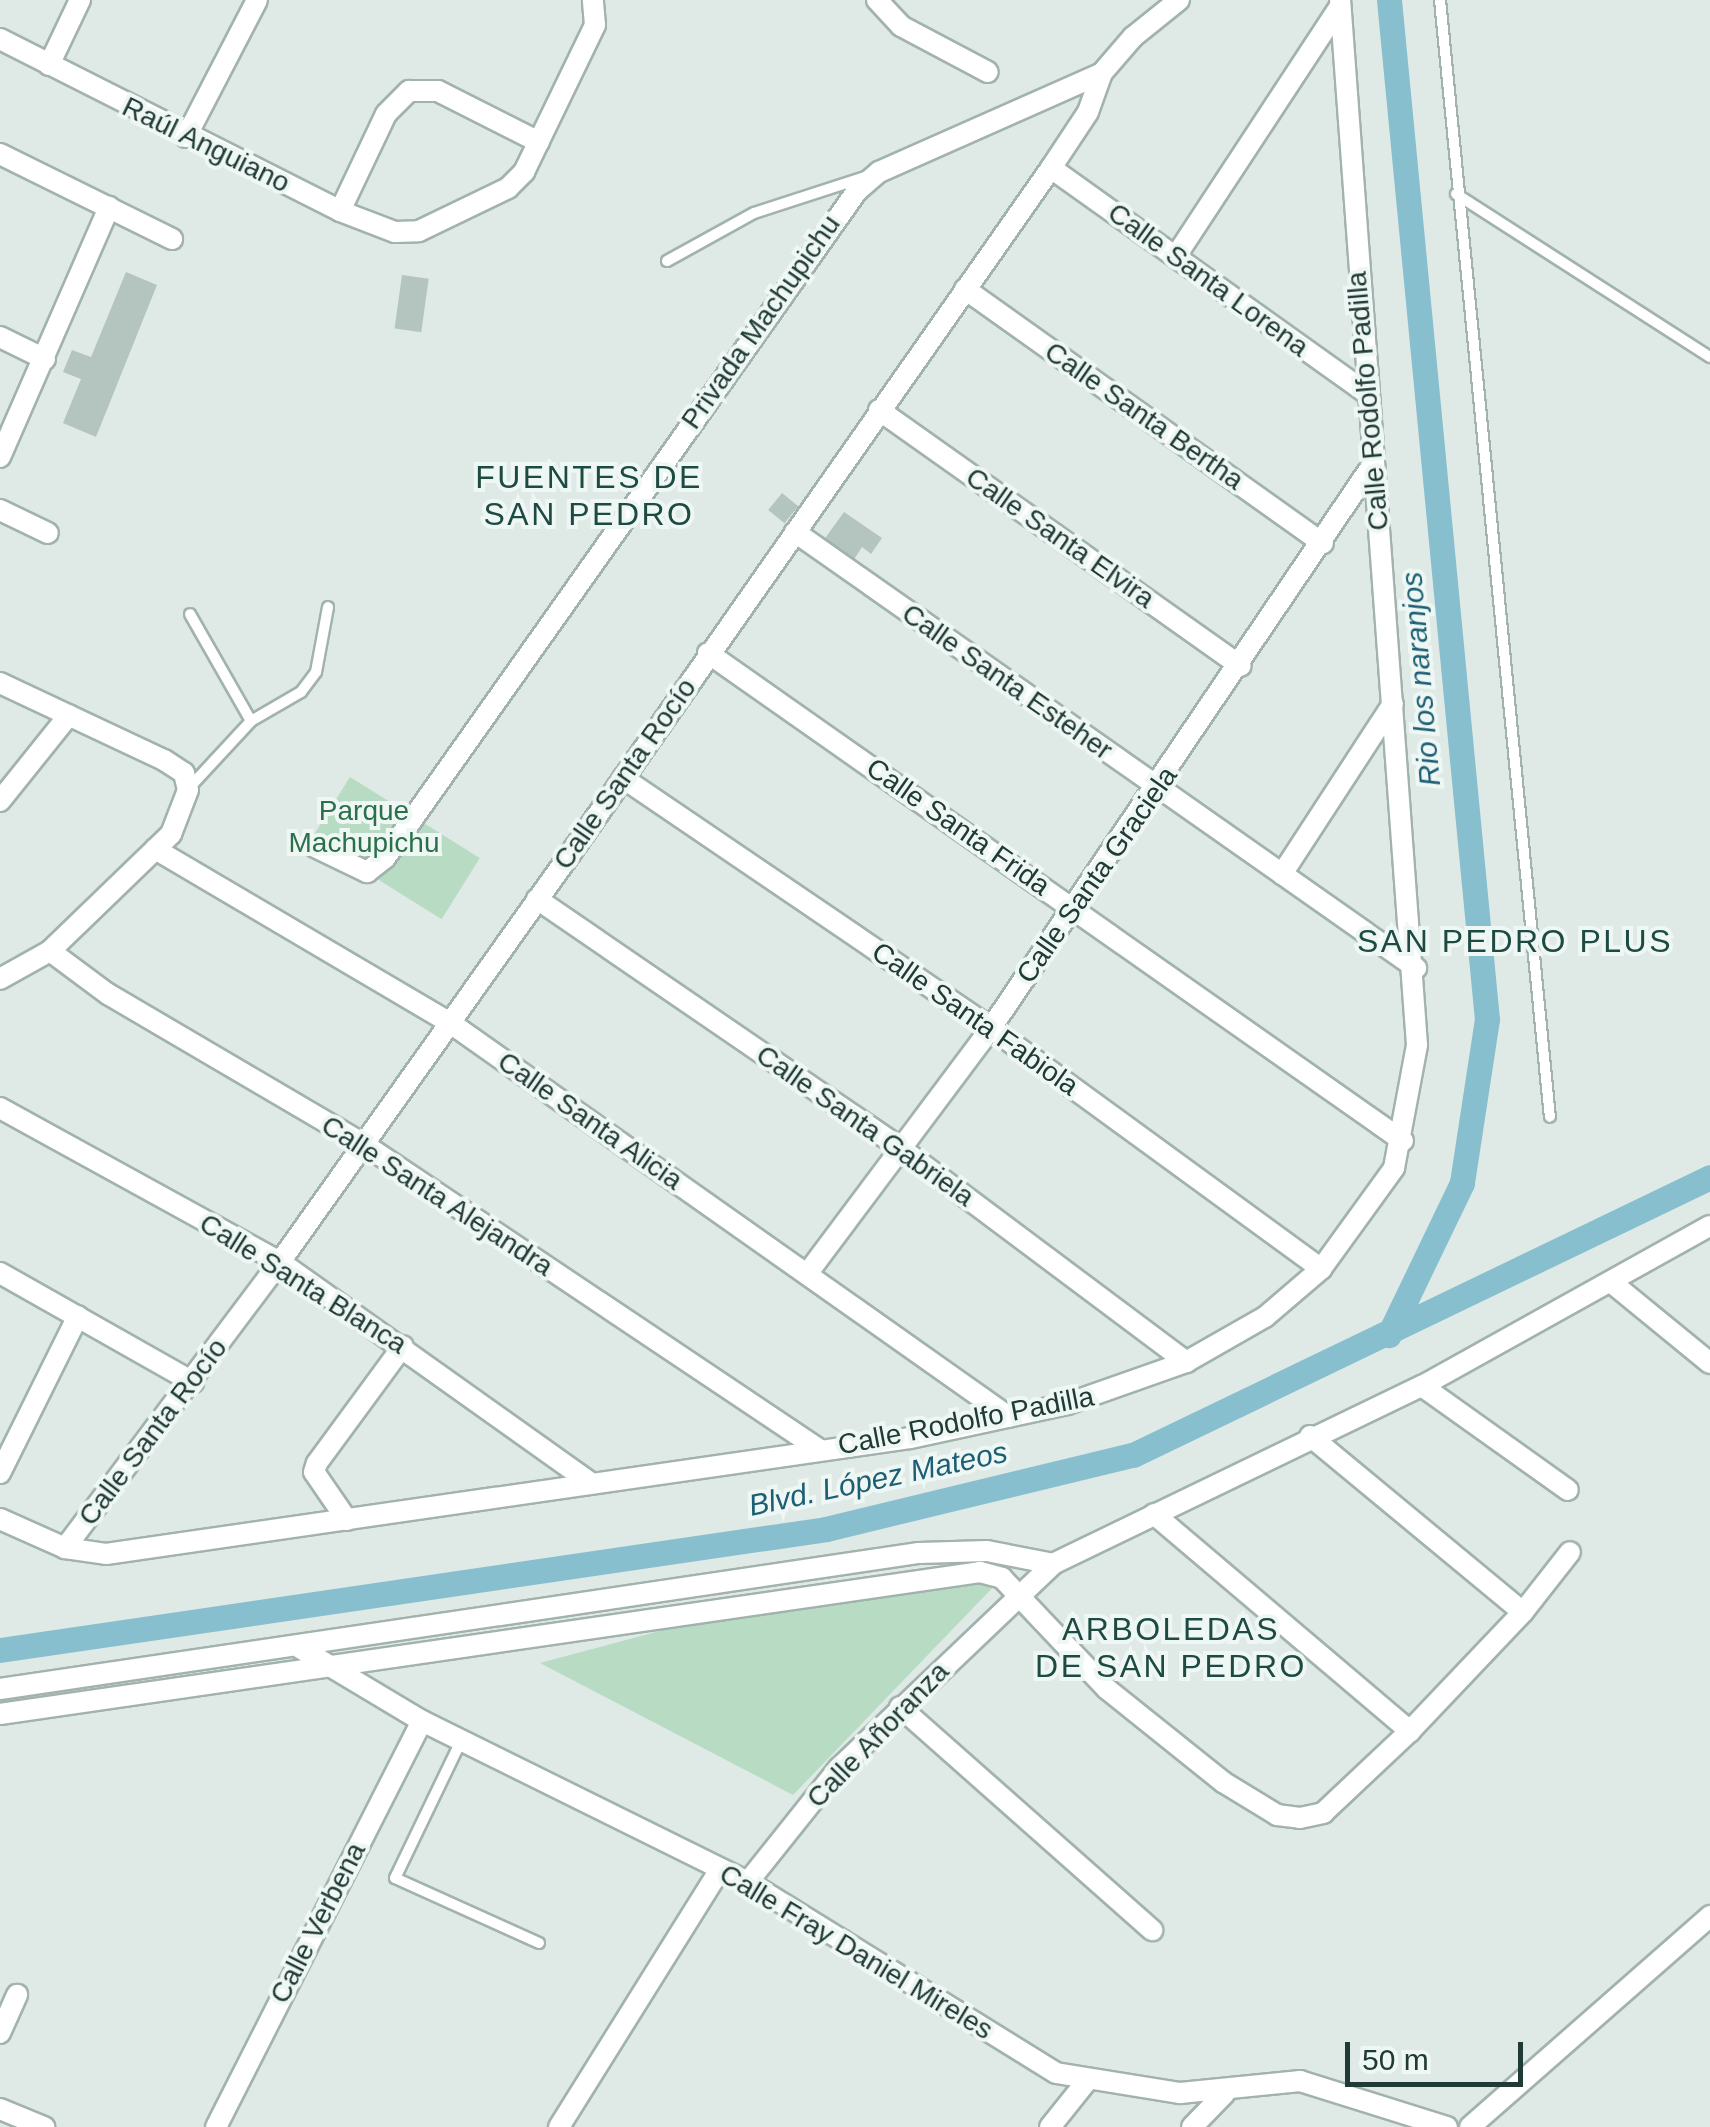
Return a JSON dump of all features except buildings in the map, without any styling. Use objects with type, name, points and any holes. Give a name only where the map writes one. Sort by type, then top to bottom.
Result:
[{"type":"street","points":[[49,65],[80,0]]},
{"type":"street","points":[[186,137],[257,0]]},
{"type":"street","points":[[340,211],[386,114],[408,92],[438,92],[539,142],[595,25],[592,0]]},
{"type":"street","points":[[878,0],[901,26],[988,72]]},
{"type":"street","name":"Calle Santa Rocío","points":[[65,1548],[280,1262],[623,778],[1051,168],[1088,112],[1102,74],[1132,37],[1179,0]]},
{"type":"street","points":[[1176,256],[1340,3]]},
{"type":"street","name":"Calle Rodolfo Padilla","points":[[65,1548],[106,1554],[820,1450],[1009,1417],[1111,1391],[1186,1362],[1265,1316],[1321,1269],[1378,1195],[1403,1141],[1417,1044],[1416,968],[1364,392],[1340,3]]},
{"type":"street","name":"Raúl Anguiano","points":[[0,39],[186,137],[340,211],[395,232],[418,231],[508,188],[539,142]]},
{"type":"street","name":"Privada Machupichu","points":[[315,848],[367,872],[385,858],[836,213],[879,172],[1102,74]]},
{"type":"street","points":[[0,154],[172,239]]},
{"type":"street","name":"Calle Santa Lorena","points":[[1051,168],[1364,392]]},
{"type":"street","points":[[0,456],[109,207]]},
{"type":"street","name":"Calle Santa Bertha","points":[[965,289],[1323,543]]},
{"type":"street","points":[[0,337],[45,359]]},
{"type":"street","name":"Calle Santa Elvira","points":[[879,410],[1240,666]]},
{"type":"street","name":"Calle Santa Graciela","points":[[806,1274],[904,1150],[991,1028],[1158,789],[1373,464]]},
{"type":"street","points":[[0,510],[48,533]]},
{"type":"street","name":"Calle Santa Esteher","points":[[796,532],[1416,968]]},
{"type":"street","name":"Calle Santa Frida","points":[[708,653],[1403,1141]]},
{"type":"street","points":[[0,683],[164,760],[184,773],[188,790],[170,834],[155,850],[50,951],[0,979]]},
{"type":"street","points":[[1282,874],[1392,704]]},
{"type":"street","points":[[0,801],[69,715]]},
{"type":"street","name":"Calle Santa Fabiola","points":[[623,778],[991,1028],[1321,1269]]},
{"type":"street","name":"Calle Santa Alicia","points":[[155,850],[449,1022],[1009,1417]]},
{"type":"street","name":"Calle Santa Gabriela","points":[[537,899],[904,1150],[1186,1362]]},
{"type":"street","name":"Calle Santa Alejandra","points":[[50,951],[108,994],[362,1143],[820,1450]]},
{"type":"street","name":"Calle Santa Blanca","points":[[0,1108],[280,1262],[591,1483]]},
{"type":"street","name":"Calle Añoranza","points":[[748,1882],[838,1768],[1054,1564],[1310,1436],[1422,1386],[1710,1226]]},
{"type":"street","points":[[0,1274],[193,1382]]},
{"type":"street","points":[[1612,1282],[1710,1363]]},
{"type":"street","points":[[0,1472],[78,1316]]},
{"type":"street","points":[[347,1520],[314,1472],[317,1462],[403,1346]]},
{"type":"street","points":[[1422,1386],[1568,1490]]},
{"type":"street","points":[[1310,1436],[1522,1612]]},
{"type":"street","points":[[1154,1514],[1410,1731]]},
{"type":"street","points":[[0,1519],[65,1548]]},
{"type":"street","points":[[0,1689],[300,1648],[919,1553],[987,1550],[1054,1564]]},
{"type":"street","points":[[0,1714],[980,1572],[1002,1578],[1107,1689],[1223,1782],[1277,1815],[1323,1813],[1410,1731],[1522,1612],[1570,1552]]},
{"type":"street","name":"Calle Fray Daniel Mireles","points":[[300,1648],[422,1721],[748,1882],[1021,2054],[1086,2082],[1225,2093],[1300,2082],[1447,2127]]},
{"type":"street","points":[[900,1707],[1152,1930]]},
{"type":"street","name":"Calle Verbena","points":[[216,2127],[422,1721]]},
{"type":"street","points":[[559,2127],[720,1869]]},
{"type":"street","points":[[1470,2127],[1710,1916]]},
{"type":"street","points":[[0,2033],[17,1995]]},
{"type":"street","points":[[1050,2127],[1086,2082]]},
{"type":"street","points":[[1192,2127],[1225,2093]]},
{"type":"street","points":[[0,2108],[44,2127]]},
{"type":"lane","points":[[1440,0],[1456,194],[1550,1116]]},
{"type":"lane","points":[[667,262],[754,213],[879,172]]},
{"type":"lane","points":[[1456,194],[1710,357]]},
{"type":"lane","points":[[188,790],[251,721],[301,692],[316,672],[328,607]]},
{"type":"lane","points":[[190,614],[251,721]]},
{"type":"lane","points":[[462,1741],[396,1878],[539,1943]]},
{"type":"green space","name":"Parque Machupichu","points":[[350,777],[480,858],[442,919],[312,838]]},
{"type":"green space","points":[[999,1581],[793,1795],[540,1663],[753,1606]]},
{"type":"waterway","name":"Rio los naranjos","points":[[1389,0],[1487,1019],[1462,1183],[1389,1335]]},
{"type":"waterway","name":"Blvd. López Mateos","points":[[0,1650],[826,1529],[1133,1455],[1710,1177]]},
{"type":"district","name":"FUENTES DE SAN PEDRO","points":[[589,496]]},
{"type":"district","name":"SAN PEDRO PLUS","points":[[1515,941]]},
{"type":"district","name":"ARBOLEDAS DE SAN PEDRO","points":[[1171,1648]]}]
